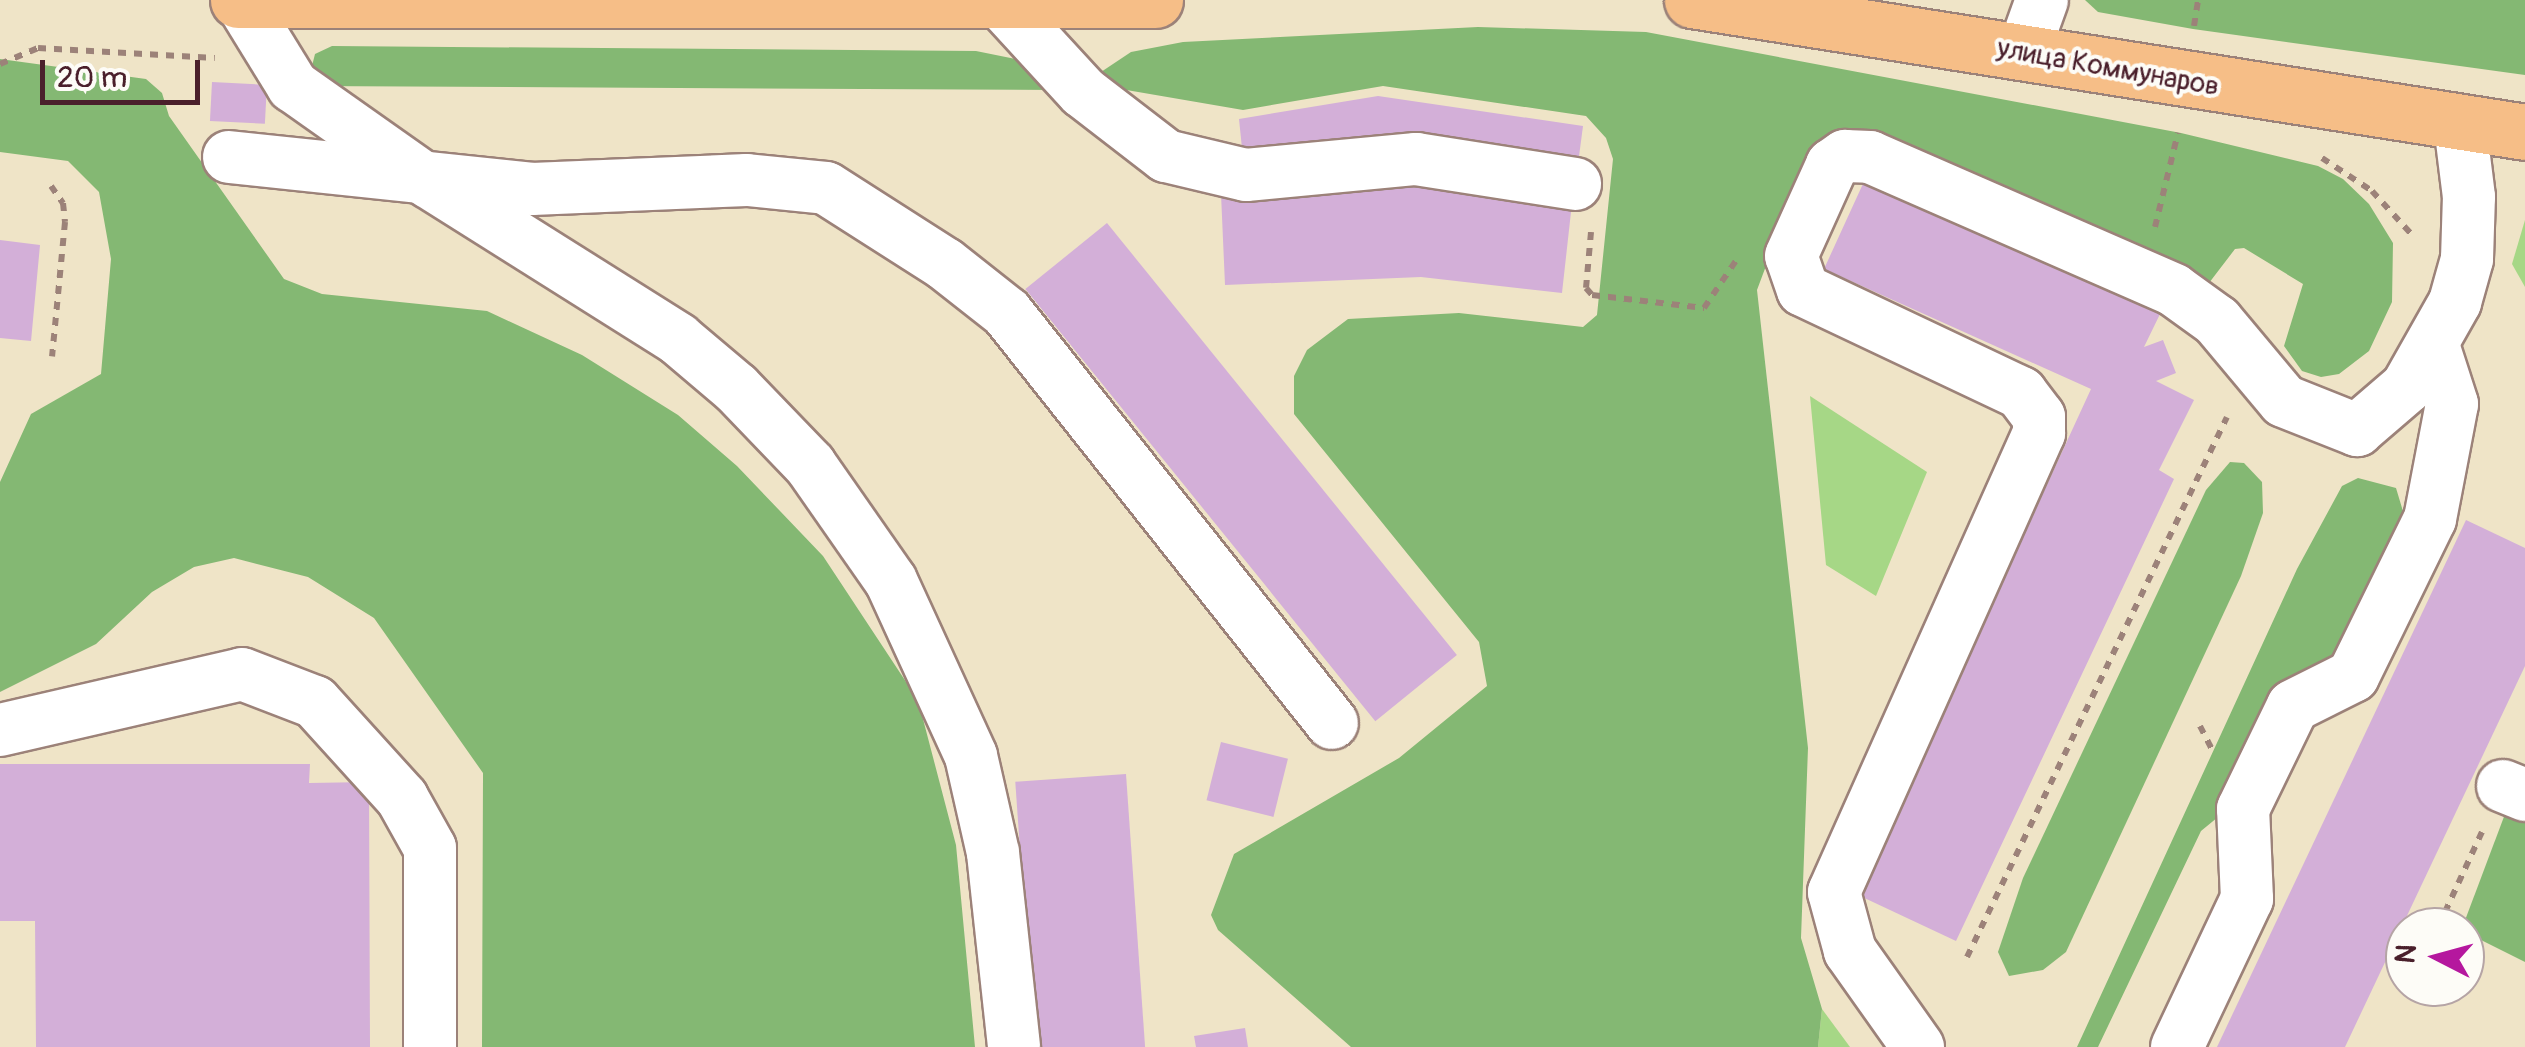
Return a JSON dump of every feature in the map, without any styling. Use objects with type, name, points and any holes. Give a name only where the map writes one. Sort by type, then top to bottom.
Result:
[{"type":"main road","points":[[239,0],[1003,4],[1155,0]]},
{"type":"main road","name":"улица Коммунаров","points":[[1692,0],[1917,16],[2023,53],[2460,125],[2525,132]]},
{"type":"lane","points":[[239,0],[272,62],[292,86],[429,182],[678,339],[736,388],[810,465],[891,581],[972,756],[993,852],[1014,1047]]},
{"type":"lane","points":[[2023,53],[2042,0]]},
{"type":"lane","points":[[1003,4],[1128,132],[1195,166],[1246,175],[1416,159],[1575,184]]},
{"type":"lane","points":[[1918,1047],[1850,951],[1834,892],[2039,433],[2039,417],[2021,392],[1802,290],[1791,256],[1832,165],[1857,154],[2143,277],[2217,321],[2284,401],[2357,430],[2407,387],[2434,348],[2455,302],[2467,259],[2469,197],[2460,125]]},
{"type":"lane","points":[[229,157],[429,182],[532,189],[748,180],[826,188],[946,264],[1007,314],[1332,723]]},
{"type":"lane","points":[[2177,1047],[2247,899],[2240,830],[2251,792],[2293,706],[2353,676],[2430,519],[2452,404],[2434,348]]},
{"type":"lane","points":[[0,730],[242,674],[315,702],[402,798],[430,848],[430,1047]]},
{"type":"path","points":[[0,64],[38,48],[272,62]]},
{"type":"path","points":[[2143,277],[2179,125],[2197,129]]},
{"type":"path","points":[[2303,153],[2345,168],[2372,191],[2412,234],[2455,302]]},
{"type":"path","points":[[51,186],[64,203],[65,222],[52,356]]},
{"type":"path","points":[[1592,295],[1704,308],[1735,264]]},
{"type":"path","points":[[1967,957],[2252,364]]},
{"type":"path","points":[[2448,907],[2506,800]]},
{"type":"green space","points":[[2085,0],[2525,0],[2525,75],[2193,29],[2098,12]]},
{"type":"green space","points":[[1478,27],[1646,32],[2181,133],[2318,166],[2343,179],[2369,204],[2393,243],[2392,302],[2369,351],[2339,374],[2321,377],[2302,371],[2284,346],[2303,284],[2244,248],[2235,249],[2209,283],[2197,283],[1837,135],[1809,151],[1757,290],[1808,748],[1801,938],[1822,1009],[1818,1047],[1351,1047],[1218,930],[1211,915],[1234,854],[1399,758],[1487,686],[1479,642],[1294,414],[1294,376],[1307,350],[1348,319],[1459,313],[1583,327],[1597,315],[1613,159],[1606,138],[1586,116],[1383,86],[1243,110],[1109,87],[1101,72],[1131,52],[1183,42]]},
{"type":"green space","points":[[332,46],[976,51],[1036,63],[1060,90],[307,86],[315,54]]},
{"type":"green space","points":[[0,59],[146,79],[162,93],[169,116],[284,279],[322,294],[487,311],[582,355],[678,415],[737,466],[823,556],[918,700],[956,845],[975,1047],[482,1047],[483,773],[374,618],[308,577],[234,558],[194,567],[152,592],[96,644],[0,692],[0,482],[31,414],[101,374],[111,259],[99,192],[68,161],[0,152]]},
{"type":"green space","points":[[2525,220],[2525,287],[2512,264]]},
{"type":"green space","points":[[1810,396],[1927,472],[1876,596],[1826,565]]},
{"type":"green space","points":[[2230,462],[2244,463],[2262,482],[2263,513],[2241,576],[2066,952],[2043,970],[2009,976],[1998,952],[2023,878],[2206,490]]},
{"type":"green space","points":[[2358,478],[2396,488],[2405,518],[2338,657],[2229,808],[2201,831],[2098,1047],[2077,1047],[2297,569],[2342,486]]},
{"type":"green space","points":[[2525,808],[2525,962],[2485,942],[2485,907],[2470,907],[2505,814]]},
{"type":"green space","points":[[1822,1009],[1850,1047],[1818,1047]]},
{"type":"building","points":[[212,82],[267,85],[265,124],[210,121]]},
{"type":"building","points":[[1378,96],[1583,126],[1578,164],[1243,158],[1239,119]]},
{"type":"building","points":[[1867,175],[2161,312],[2144,347],[2163,340],[2176,373],[2156,381],[2194,400],[2159,470],[2174,479],[1956,941],[1858,895],[2091,389],[1824,269]]},
{"type":"building","points":[[1429,185],[1572,203],[1562,293],[1421,277],[1225,285],[1221,194]]},
{"type":"building","points":[[1107,223],[1457,655],[1375,721],[1025,289]]},
{"type":"building","points":[[0,240],[40,245],[31,341],[0,338]]},
{"type":"building","points":[[2466,520],[2525,548],[2525,666],[2411,907],[2385,907],[2385,962],[2345,1047],[2217,1047]]},
{"type":"building","points":[[1221,742],[1288,759],[1273,817],[1206,800]]},
{"type":"building","points":[[0,764],[310,764],[309,783],[369,782],[370,1047],[36,1047],[35,921],[0,921]]},
{"type":"building","points":[[1126,774],[1145,1047],[1034,1047],[1015,782]]},
{"type":"building","points":[[1245,1028],[1248,1047],[1196,1047],[1194,1036]]}]
